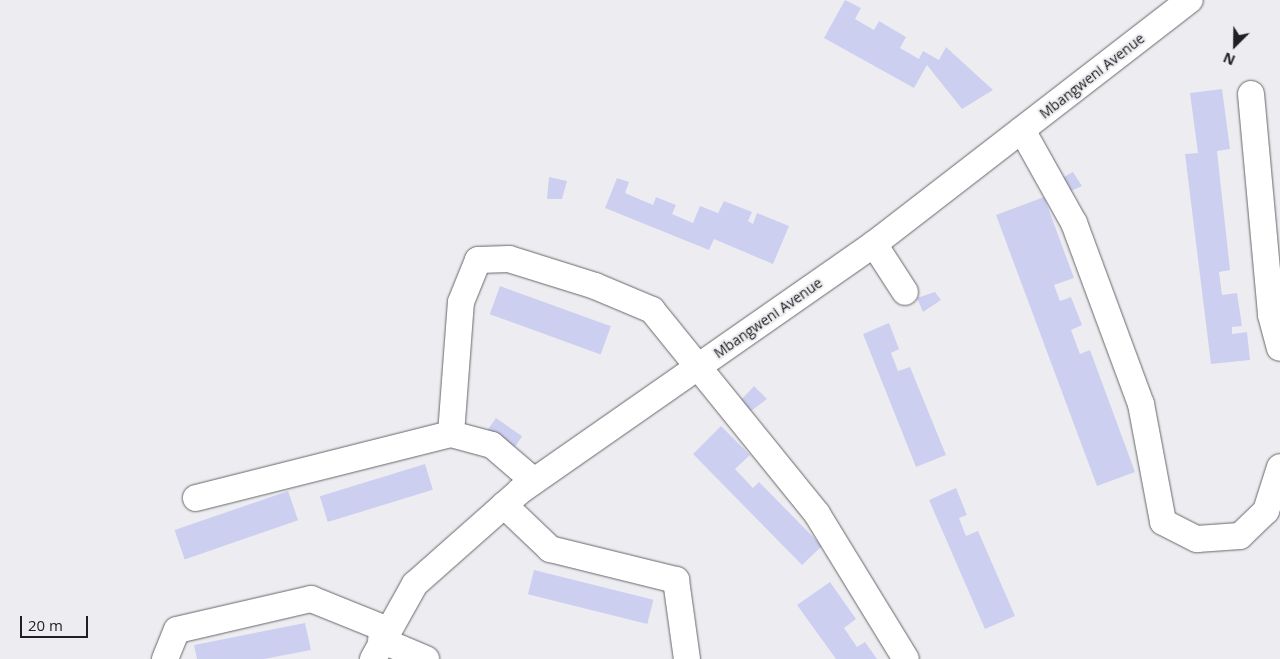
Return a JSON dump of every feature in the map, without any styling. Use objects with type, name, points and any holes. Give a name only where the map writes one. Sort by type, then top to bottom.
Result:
[{"type":"street","name":"Mbangweni Avenue","points":[[381,643],[415,584],[534,481],[874,244],[1190,0]]},
{"type":"street","points":[[1251,94],[1271,314],[1280,348]]},
{"type":"street","points":[[1022,130],[1074,223],[1141,404],[1163,522],[1197,538],[1240,536],[1266,511],[1280,467]]},
{"type":"street","points":[[874,244],[905,292]]},
{"type":"street","points":[[451,434],[461,302],[478,260],[509,259],[595,286],[652,310],[817,514],[906,659]]},
{"type":"street","points":[[196,498],[451,434],[492,444],[534,481]]},
{"type":"street","points":[[504,505],[550,549],[676,580],[687,659]]},
{"type":"street","points":[[165,659],[177,630],[311,599],[381,643],[426,659]]},
{"type":"building","points":[[845,0],[861,8],[855,19],[874,30],[879,21],[906,37],[900,48],[919,59],[923,51],[939,60],[946,47],[993,90],[962,109],[927,65],[914,88],[824,38]]},
{"type":"building","points":[[1222,89],[1230,149],[1217,151],[1230,270],[1219,272],[1222,295],[1237,293],[1242,326],[1232,327],[1232,334],[1247,332],[1250,360],[1211,364],[1185,154],[1198,153],[1190,93]]},
{"type":"building","points":[[1073,172],[1082,186],[1071,191],[1060,179]]},
{"type":"building","points":[[549,177],[567,181],[562,199],[547,199]]},
{"type":"building","points":[[617,178],[629,182],[625,193],[653,205],[656,197],[676,205],[672,214],[693,223],[700,206],[718,213],[724,201],[752,212],[748,221],[753,224],[757,213],[789,226],[773,264],[714,239],[709,250],[605,208]]},
{"type":"building","points":[[1044,197],[1074,278],[1054,285],[1060,301],[1071,297],[1082,325],[1071,330],[1080,354],[1090,350],[1135,472],[1097,486],[996,215]]},
{"type":"building","points":[[500,286],[611,326],[601,355],[490,314]]},
{"type":"building","points":[[935,292],[941,300],[923,312],[917,298]]},
{"type":"building","points":[[889,323],[899,349],[891,353],[898,371],[910,367],[946,455],[916,467],[863,334]]},
{"type":"building","points":[[754,386],[767,399],[751,411],[741,400]]},
{"type":"building","points":[[496,418],[522,436],[511,452],[485,434]]},
{"type":"building","points":[[721,426],[750,455],[735,469],[753,488],[759,482],[822,546],[802,565],[693,454]]},
{"type":"building","points":[[425,464],[433,490],[328,522],[320,496]]},
{"type":"building","points":[[956,488],[967,515],[959,518],[966,536],[978,531],[1015,616],[985,629],[929,500]]},
{"type":"building","points":[[288,491],[298,520],[185,559],[175,530]]},
{"type":"building","points":[[534,570],[653,600],[647,624],[528,594]]},
{"type":"building","points":[[830,582],[856,619],[844,628],[857,647],[865,642],[877,659],[836,659],[797,605]]},
{"type":"building","points":[[305,623],[311,650],[264,659],[197,659],[194,645]]}]
